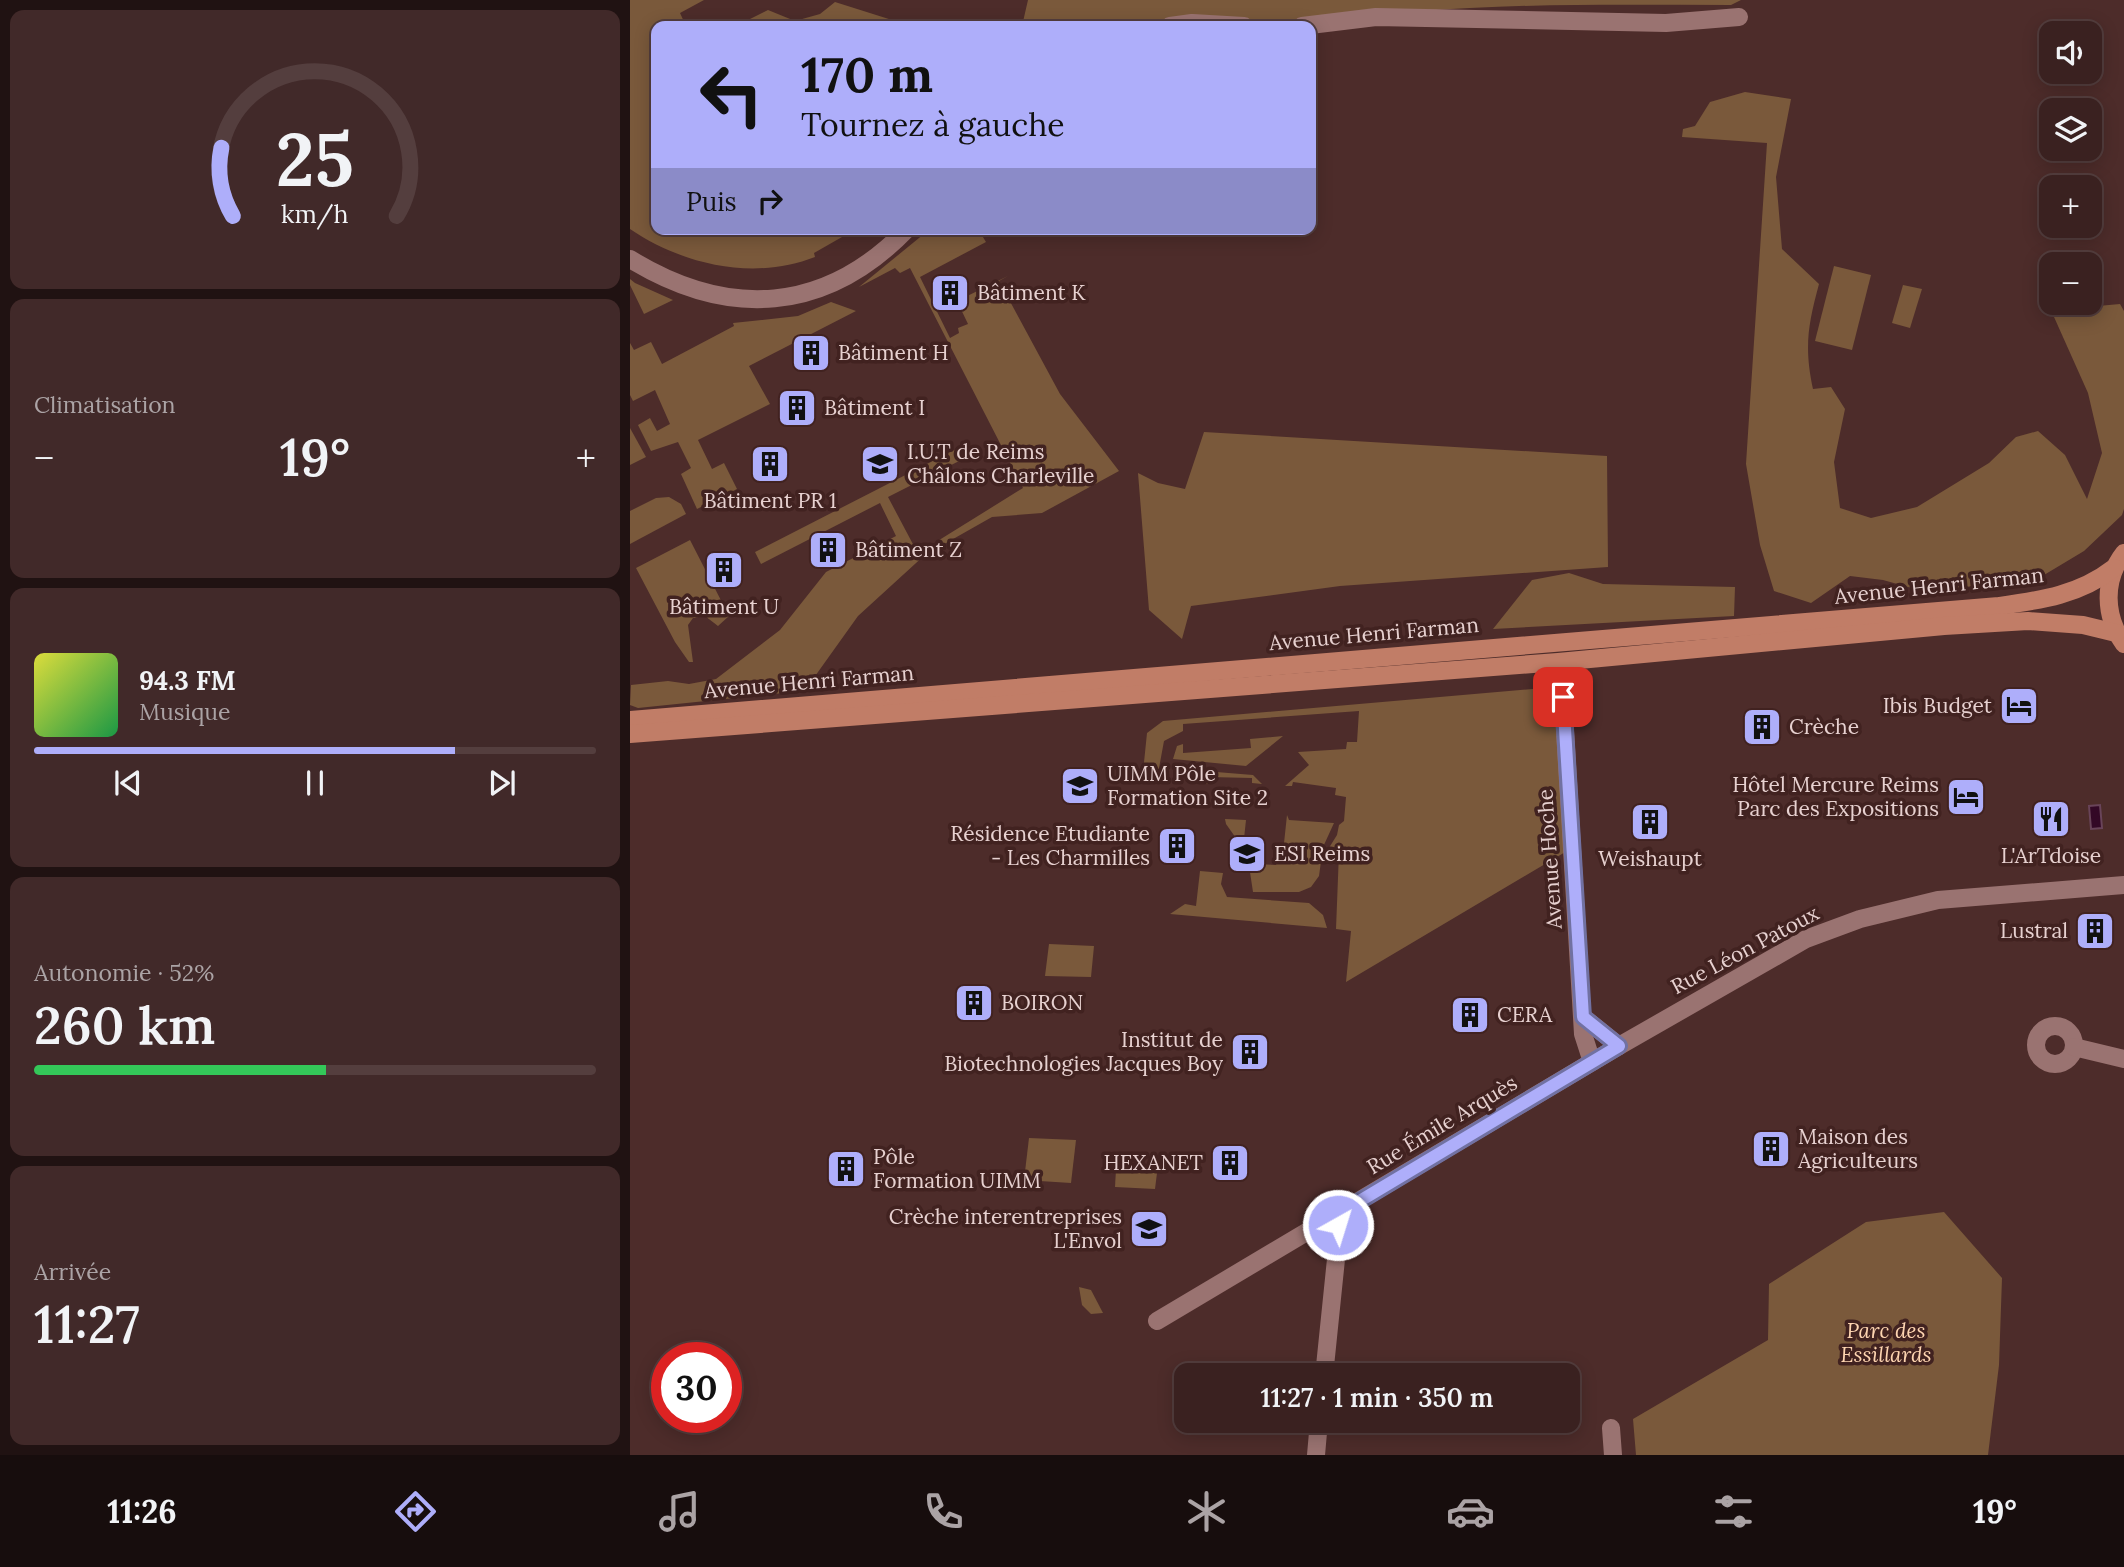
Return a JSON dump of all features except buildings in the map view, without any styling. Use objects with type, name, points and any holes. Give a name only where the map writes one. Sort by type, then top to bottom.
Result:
[{"type":"main road","points":[[2120,638],[2108,601],[2114,568],[2124,552]]},
{"type":"main road","name":"Avenue Henri Farman","points":[[630,720],[1999,606],[2064,596],[2089,586],[2114,568]]},
{"type":"main road","name":"Avenue Henri Farman","points":[[630,734],[1579,660],[1931,627],[2028,621],[2083,625],[2120,638]]},
{"type":"street","points":[[1316,24],[1376,17],[1666,23],[1739,18]]},
{"type":"street","points":[[630,259],[664,280],[712,295],[741,300],[777,300],[824,287],[853,273],[900,235]]},
{"type":"street","name":"Avenue Hoche","points":[[1563,697],[1583,1034],[1605,1054]]},
{"type":"street","name":"Rue Léon Patoux","points":[[1605,1054],[1806,939],[1860,919],[1938,900],[2124,885]]},
{"type":"street","points":[[1583,1017],[1605,1054]]},
{"type":"street","points":[[2074,1047],[2124,1059]]},
{"type":"street","name":"Rue Émile Arquès","points":[[1157,1321],[1605,1054]]},
{"type":"street","points":[[1325,1363],[1339,1230],[1333,1217]]},
{"type":"street","points":[[1611,1428],[1613,1455]]},
{"type":"street","points":[[1316,1455],[1318,1433]]},
{"type":"green space","points":[[630,0],[704,0],[680,13],[684,21],[651,21],[651,235],[846,235],[814,253],[815,257],[768,268],[744,268],[696,260],[651,242],[630,229]]},
{"type":"green space","points":[[1028,0],[1741,0],[1731,5],[1463,8],[1316,24],[1316,21],[1023,21]]},
{"type":"green space","points":[[835,2],[895,21],[795,21],[820,14]]},
{"type":"green space","points":[[768,10],[795,21],[746,21]]},
{"type":"green space","points":[[1745,92],[1791,99],[1776,177],[1782,249],[1819,284],[1810,324],[1809,361],[1813,389],[1831,387],[1845,409],[1834,462],[1840,508],[1871,518],[1917,507],[1989,463],[2016,437],[2038,431],[2065,455],[2087,499],[2102,453],[2088,393],[2053,315],[2102,315],[2102,306],[2120,304],[2124,311],[2124,509],[2122,515],[2084,551],[2039,578],[1926,592],[1883,580],[1850,576],[1811,603],[1774,591],[1760,545],[1746,464],[1767,143],[1682,137],[1683,129],[1695,126],[1710,102]]},
{"type":"green space","points":[[923,235],[982,235],[986,242],[920,277],[950,338],[959,333],[958,328],[968,324],[957,301],[1008,276],[999,281],[1060,394],[1119,471],[1042,513],[992,517],[939,547],[936,542],[1023,488],[910,268],[900,273],[895,268],[859,287]]},
{"type":"green space","points":[[1834,266],[1871,275],[1852,350],[1815,341]]},
{"type":"green space","points":[[630,279],[673,300],[644,314],[630,285]]},
{"type":"green space","points":[[1903,285],[1922,289],[1910,328],[1892,323]]},
{"type":"green space","points":[[831,302],[856,311],[749,366],[770,404],[698,440],[712,469],[724,463],[737,489],[697,509],[681,474],[691,468],[678,442],[651,451],[638,425],[650,418],[657,431],[670,424],[655,390],[633,401],[630,395],[630,343],[634,350],[651,342],[662,364],[734,326],[733,323],[798,316]]},
{"type":"green space","points":[[630,428],[646,457],[630,465]]},
{"type":"green space","points":[[1204,432],[1607,456],[1608,567],[1340,586],[1191,606],[1182,639],[1149,610],[1138,473],[1158,483],[1185,489]]},
{"type":"green space","points":[[964,445],[969,456],[888,497],[915,548],[925,549],[927,553],[858,616],[813,679],[783,693],[638,708],[630,705],[631,685],[668,681],[689,684],[716,679],[780,630],[826,572],[896,536],[880,503],[761,564],[755,552]]},
{"type":"green space","points":[[669,497],[681,504],[686,514],[630,544],[630,511],[656,498]]},
{"type":"green space","points":[[690,540],[729,616],[718,626],[705,616],[693,618],[688,625],[693,662],[689,662],[675,642],[636,568]]},
{"type":"green space","points":[[1569,573],[1603,584],[1735,587],[1734,616],[1493,629],[1532,580]]},
{"type":"green space","points":[[1555,687],[1567,851],[1346,982],[1351,931],[1336,929],[1339,852],[1327,851],[1337,835],[1339,825],[1344,821],[1346,797],[1335,795],[1336,788],[1293,782],[1292,786],[1285,786],[1309,765],[1298,752],[1346,749],[1347,742],[1357,742],[1359,711],[1183,724],[1183,731],[1164,741],[1157,779],[1142,782],[1147,733],[1163,721]]},
{"type":"green space","points":[[1283,736],[1246,766],[1173,759],[1177,746],[1183,744],[1183,753],[1251,748],[1250,739]]},
{"type":"green space","points":[[1204,771],[1253,775],[1262,784],[1252,783],[1252,778],[1209,777],[1208,784],[1197,783]]},
{"type":"green space","points":[[1287,815],[1289,820],[1334,823],[1323,847],[1319,876],[1311,887],[1299,892],[1253,892],[1248,859],[1254,860],[1254,864],[1276,865],[1277,862],[1282,862]]},
{"type":"green space","points":[[1225,819],[1246,820],[1243,848],[1226,824]]},
{"type":"green space","points":[[1200,871],[1223,873],[1221,884],[1227,897],[1309,903],[1323,915],[1327,928],[1170,914],[1185,904],[1196,906]]},
{"type":"green space","points":[[1049,944],[1094,946],[1091,977],[1045,976]]},
{"type":"green space","points":[[1029,1138],[1076,1140],[1071,1183],[1024,1180]]},
{"type":"green space","points":[[1116,1169],[1157,1173],[1155,1189],[1115,1187]]},
{"type":"green space","name":"Parc des Essillards","points":[[1944,1212],[2002,1278],[1999,1365],[1988,1455],[1636,1455],[1633,1419],[1768,1340],[1769,1284],[1866,1222]]},
{"type":"green space","points":[[1079,1287],[1091,1290],[1103,1313],[1091,1314],[1082,1305]]},
{"type":"shaded area","points":[[2100,805],[2102,828],[2091,829],[2089,806]]},
{"type":"place","name":"Bâtiment K","points":[[950,293]]},
{"type":"place","name":"Bâtiment H","points":[[811,353]]},
{"type":"place","name":"Bâtiment I","points":[[797,408]]},
{"type":"place","name":"Bâtiment PR 1","points":[[770,464]]},
{"type":"place","name":"I.U.T de Reims Châlons Charleville","points":[[880,464]]},
{"type":"place","name":"Bâtiment Z","points":[[828,550]]},
{"type":"place","name":"Bâtiment U","points":[[724,570]]},
{"type":"place","name":"Ibis Budget","points":[[2019,706]]},
{"type":"place","name":"Crèche","points":[[1762,727]]},
{"type":"place","name":"UIMM Pôle Formation Site 2","points":[[1080,786]]},
{"type":"place","name":"Hôtel Mercure Reims Parc des Expositions","points":[[1966,797]]},
{"type":"place","name":"L'ArTdoise","points":[[2051,819]]},
{"type":"place","name":"Weishaupt","points":[[1650,822]]},
{"type":"place","name":"Résidence Etudiante - Les Charmilles","points":[[1177,846]]},
{"type":"place","name":"ESI Reims","points":[[1247,854]]},
{"type":"place","name":"Lustral","points":[[2095,931]]},
{"type":"place","name":"BOIRON","points":[[974,1003]]},
{"type":"place","name":"CERA","points":[[1470,1015]]},
{"type":"place","name":"Institut de Biotechnologies Jacques Boy","points":[[1250,1052]]},
{"type":"place","name":"Maison des Agriculteurs","points":[[1771,1149]]},
{"type":"place","name":"HEXANET","points":[[1230,1163]]},
{"type":"place","name":"Pôle Formation UIMM","points":[[846,1169]]},
{"type":"place","name":"Crèche interentreprises L'Envol","points":[[1149,1229]]},
{"type":"route","points":[[1338,1225],[1333,1217],[1619,1046],[1583,1017],[1563,697]]}]
